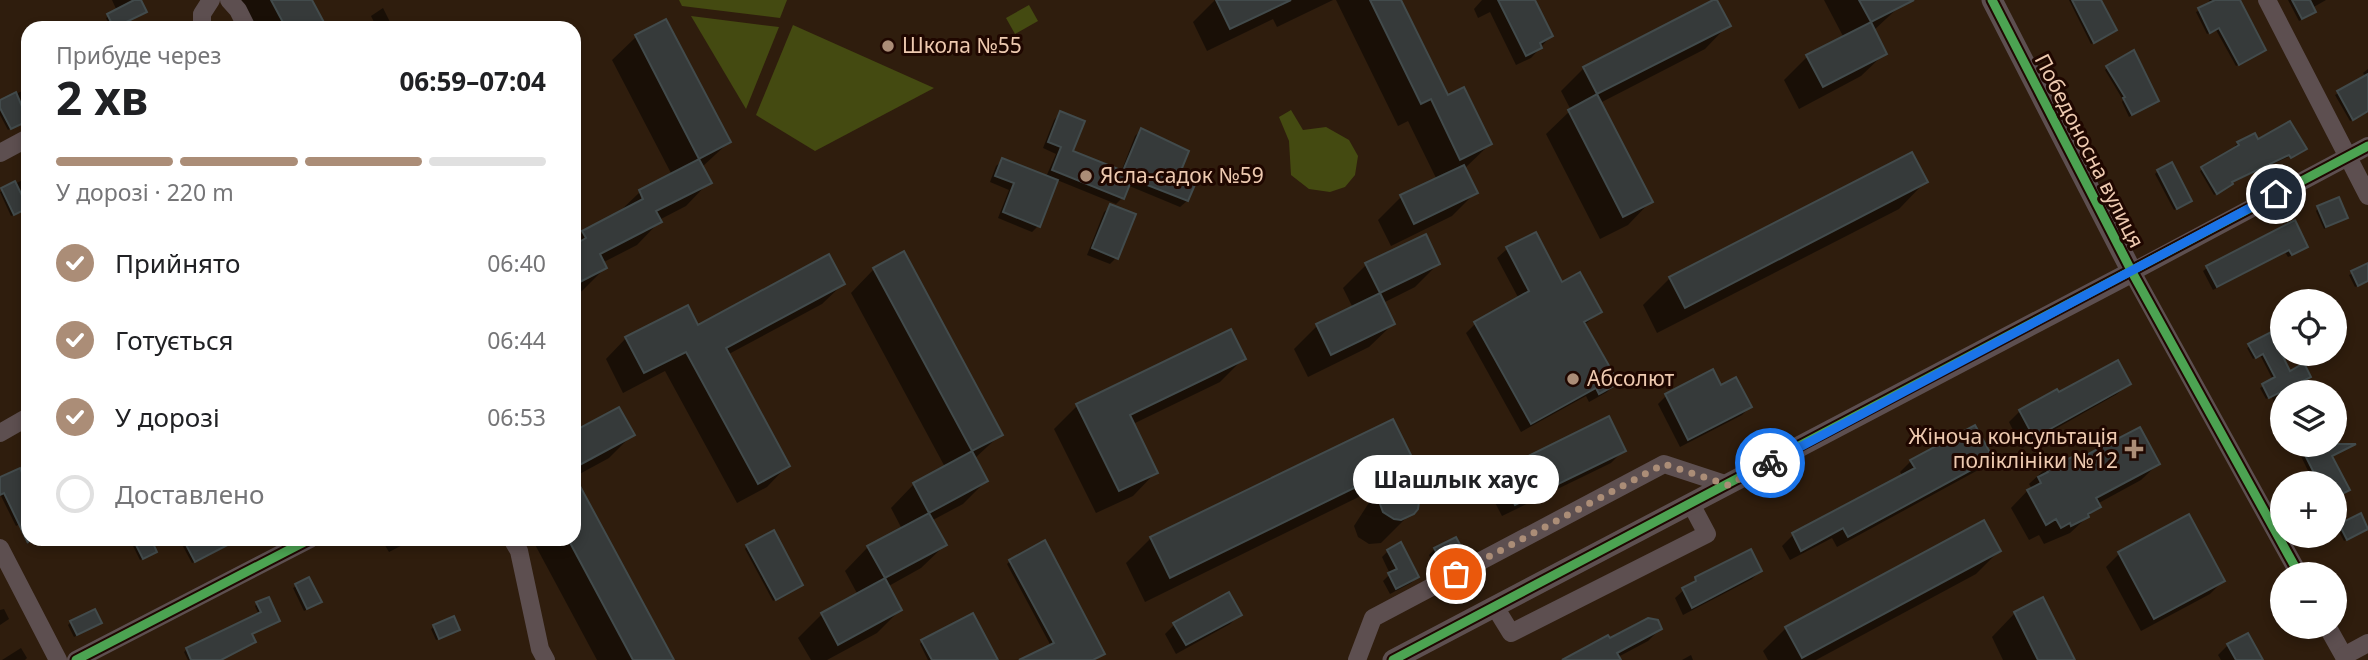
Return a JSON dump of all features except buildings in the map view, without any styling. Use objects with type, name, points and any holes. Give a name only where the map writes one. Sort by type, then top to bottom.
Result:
[{"type":"street","points":[[202,21],[202,14],[211,0]]},
{"type":"street","points":[[229,0],[244,21]]},
{"type":"street","name":"Победоносна вулиця","points":[[1992,0],[2132,272],[2292,562]]},
{"type":"street","points":[[2267,0],[2368,196]]},
{"type":"street","points":[[0,153],[21,142]]},
{"type":"street","points":[[1393,660],[2368,146]]},
{"type":"street","points":[[0,433],[21,421]]},
{"type":"street","points":[[1357,660],[1373,618],[1664,464],[1728,485]]},
{"type":"street","points":[[1494,607],[1511,633],[1707,534],[1691,504]]},
{"type":"street","points":[[76,660],[296,546]]},
{"type":"street","points":[[516,546],[540,649],[546,660]]},
{"type":"street","points":[[0,548],[58,660]]},
{"type":"street","points":[[2335,639],[2345,658],[2368,643]]},
{"type":"green space","points":[[679,0],[787,0],[780,18],[682,6]]},
{"type":"green space","points":[[1029,5],[1038,21],[1015,34],[1006,18]]},
{"type":"green space","points":[[691,16],[779,27],[746,109]]},
{"type":"green space","points":[[793,25],[934,88],[815,151],[756,115]]},
{"type":"green space","points":[[1291,110],[1303,130],[1326,127],[1349,140],[1358,156],[1355,175],[1345,187],[1330,192],[1309,189],[1291,175],[1289,141],[1279,117]]},
{"type":"cycle path","points":[[1992,0],[2132,272],[2292,562]]},
{"type":"cycle path","points":[[1393,660],[2368,146]]},
{"type":"cycle path","points":[[76,660],[296,546]]},
{"type":"way so far","points":[[1456,574],[1664,464],[1728,485],[1770,463]]},
{"type":"place","name":"Школа №55","points":[[888,46]]},
{"type":"place","name":"Ясла-садок №59","points":[[1086,176]]},
{"type":"place","name":"Абсолют","points":[[1573,379]]},
{"type":"place","name":"Жіноча консультація поліклініки №12","points":[[2134,449]]},
{"type":"place","name":"Шашлык хаус","points":[[1456,574]]},
{"type":"route","points":[[1770,463],[2276,194]]}]
